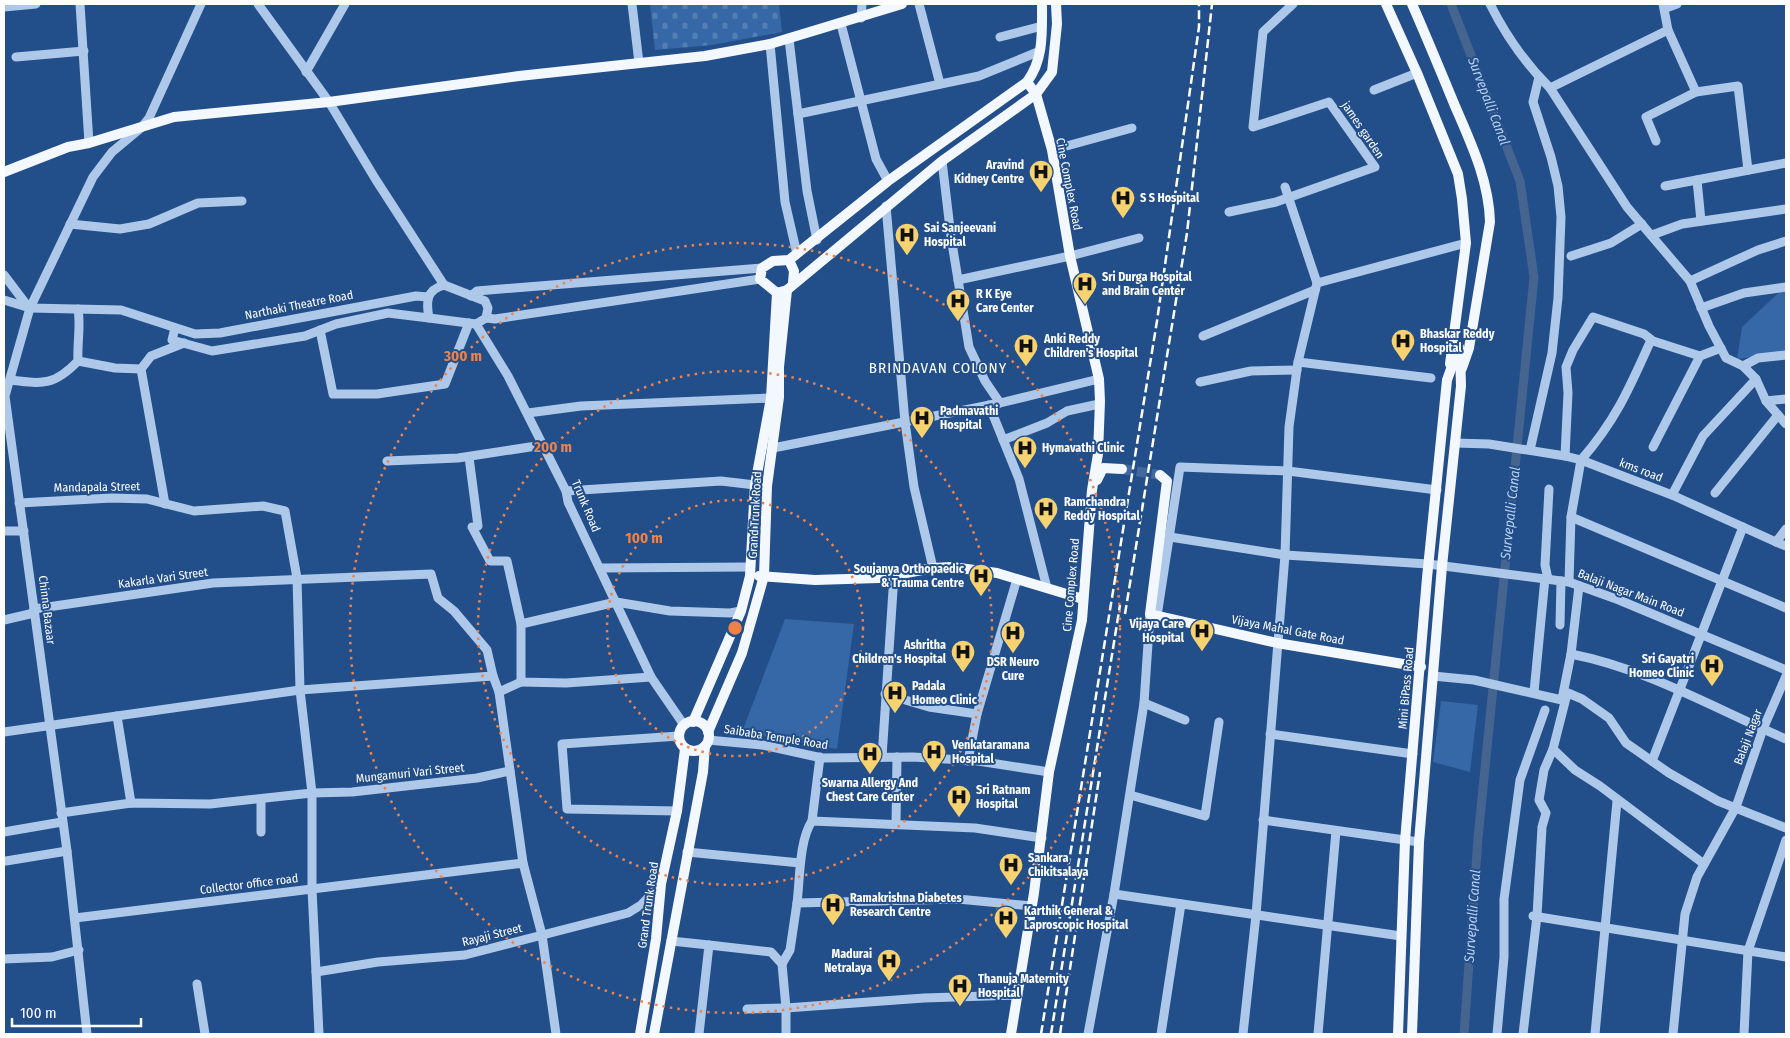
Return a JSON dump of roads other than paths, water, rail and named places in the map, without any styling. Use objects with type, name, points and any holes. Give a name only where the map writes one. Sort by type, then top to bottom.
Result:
[{"type":"main road","points":[[4,172],[68,147],[174,117],[329,102],[519,76],[705,56],[789,39],[862,18],[902,4]]},
{"type":"main road","points":[[786,289],[761,274],[773,261],[793,257],[817,240],[888,181],[1027,82],[1035,71],[1041,56],[1042,4]]},
{"type":"main road","points":[[786,289],[942,161],[1036,94],[1052,72],[1056,33],[1056,4]]},
{"type":"main road","points":[[1386,4],[1417,73],[1458,174],[1466,243],[1450,370]]},
{"type":"main road","points":[[1412,4],[1472,145],[1487,189],[1490,205],[1490,222],[1469,348],[1460,373],[1419,842],[1412,1034]]},
{"type":"main road","name":"Cine Complex Road","points":[[1011,1034],[1042,838],[1049,772],[1071,679],[1082,620],[1092,490],[1098,454],[1099,379],[1070,256],[1052,150],[1036,94],[1027,82]]},
{"type":"main road","points":[[689,723],[703,725],[707,739],[697,751],[686,749],[681,744],[679,736],[689,723],[741,611],[750,571],[756,485],[771,398],[786,289],[794,270],[793,257]]},
{"type":"main road","name":"Grand Trunk Road","points":[[654,1034],[703,772],[707,739],[742,653],[764,576],[767,486],[773,448],[786,289]]},
{"type":"main road","name":"Mini BiPass Road","points":[[1398,1034],[1406,841],[1428,564],[1450,370],[1459,347],[1460,373]]},
{"type":"main road","points":[[1092,490],[1104,468],[1122,469]]},
{"type":"main road","points":[[1154,615],[1167,481],[1160,475]]},
{"type":"main road","points":[[750,571],[764,576],[815,580],[879,578],[933,568],[952,567],[997,573],[1083,599]]},
{"type":"main road","name":"Vijaya Mahal Gate Road","points":[[1154,615],[1277,642],[1421,667]]},
{"type":"main road","name":"Grand Trunk Road","points":[[640,1034],[656,939],[660,884],[677,811],[686,749]]},
{"type":"street","points":[[4,8],[36,4]]},
{"type":"street","points":[[80,4],[89,142]]},
{"type":"street","name":"Chinna Bazaar","points":[[87,1034],[75,918],[24,531],[6,425],[5,396],[8,374],[30,308],[93,177],[112,152],[142,127],[149,118],[201,4]]},
{"type":"street","points":[[258,4],[329,102],[376,180],[444,285],[487,304],[488,313],[486,318]]},
{"type":"street","points":[[306,72],[345,4]]},
{"type":"street","points":[[632,4],[639,62]]},
{"type":"street","points":[[862,4],[862,18]]},
{"type":"street","points":[[919,4],[940,84]]},
{"type":"street","name":"james garden","points":[[1288,196],[1375,167],[1329,102],[1253,127],[1263,32],[1293,4]]},
{"type":"street","points":[[1490,4],[1500,24],[1539,77],[1550,88],[1627,207],[1690,281],[1726,358],[1744,366],[1756,379],[1766,401],[1786,424]]},
{"type":"street","points":[[1677,4],[1664,6],[1664,14],[1668,30],[1696,92]]},
{"type":"street","points":[[841,24],[876,158],[888,181]]},
{"type":"street","points":[[1000,36],[1042,26]]},
{"type":"street","points":[[1550,88],[1668,30]]},
{"type":"street","points":[[789,39],[807,191],[817,240]]},
{"type":"street","points":[[770,44],[784,202],[793,257]]},
{"type":"street","points":[[16,57],[84,51]]},
{"type":"street","points":[[798,114],[979,76],[1040,51]]},
{"type":"street","points":[[1374,90],[1417,73]]},
{"type":"street","points":[[1529,450],[1552,353],[1558,298],[1560,217],[1558,186],[1551,156],[1533,102],[1539,77]]},
{"type":"street","points":[[1656,141],[1646,117],[1696,92],[1738,86],[1748,170]]},
{"type":"street","points":[[1052,150],[1132,128]]},
{"type":"street","points":[[942,161],[969,346],[985,381],[1000,403]]},
{"type":"street","points":[[1665,186],[1786,162]]},
{"type":"street","points":[[1697,180],[1701,221]]},
{"type":"street","points":[[1243,1034],[1256,915],[1285,555],[1289,428],[1298,366],[1316,286],[1285,187]]},
{"type":"street","points":[[1229,212],[1276,202],[1288,196]]},
{"type":"street","points":[[70,224],[120,228],[149,224],[198,203],[242,201]]},
{"type":"street","points":[[886,206],[904,422],[914,486],[933,568]]},
{"type":"street","points":[[1652,235],[1682,224],[1786,209]]},
{"type":"street","points":[[1571,256],[1611,243],[1642,224]]},
{"type":"street","points":[[958,280],[1070,256],[1139,238]]},
{"type":"street","points":[[1690,281],[1758,250],[1786,241]]},
{"type":"street","points":[[1203,336],[1316,286],[1466,243]]},
{"type":"street","points":[[471,296],[478,291],[761,274]]},
{"type":"street","points":[[320,330],[333,394],[377,394],[445,384],[472,323],[486,318],[495,319],[761,274]]},
{"type":"street","points":[[4,275],[30,308]]},
{"type":"street","points":[[429,318],[426,302],[428,297],[432,290],[444,285]]},
{"type":"street","points":[[1701,308],[1744,293],[1786,288]]},
{"type":"street","name":"Narthaki Theatre Road","points":[[4,300],[30,308],[121,310],[195,334],[220,333],[416,296],[428,297]]},
{"type":"street","points":[[78,309],[80,325],[77,336],[78,361]]},
{"type":"street","name":"Narthaki Theatre Road","points":[[184,343],[212,351],[305,336],[336,324],[388,313],[472,323]]},
{"type":"street","points":[[1565,456],[1568,393],[1566,367],[1573,350],[1593,316],[1644,334],[1651,340],[1700,356],[1721,348]]},
{"type":"street","name":"Trunk Road","points":[[472,323],[528,413],[566,491],[568,502],[651,677],[689,723]]},
{"type":"street","points":[[175,328],[172,340],[184,343]]},
{"type":"street","points":[[1560,625],[1571,517],[1581,460],[1602,436],[1621,406],[1651,340]]},
{"type":"street","points":[[165,504],[141,369],[150,356],[184,343]]},
{"type":"street","points":[[1744,366],[1758,358],[1786,355]]},
{"type":"street","points":[[1652,447],[1700,356]]},
{"type":"street","points":[[8,374],[40,384],[57,380],[78,361]]},
{"type":"street","points":[[78,361],[115,368],[141,369]]},
{"type":"street","points":[[1200,382],[1251,371],[1298,366],[1431,378]]},
{"type":"street","points":[[773,448],[1000,403],[1099,379]]},
{"type":"street","name":"kms road","points":[[1455,443],[1489,444],[1565,456],[1581,460],[1672,495],[1703,436],[1756,379]]},
{"type":"street","points":[[528,413],[581,406],[771,398]]},
{"type":"street","points":[[1766,401],[1786,400]]},
{"type":"street","points":[[1003,440],[1047,423],[1067,412],[1098,404]]},
{"type":"street","points":[[989,405],[1018,480],[1047,588]]},
{"type":"street","points":[[1715,493],[1778,414]]},
{"type":"street","points":[[387,461],[469,457],[543,445]]},
{"type":"street","points":[[469,457],[475,527],[490,561],[507,561],[521,624],[521,682]]},
{"type":"street","points":[[1088,1034],[1114,894],[1144,703],[1154,615],[1170,537],[1180,467],[1288,472],[1437,490]]},
{"type":"street","points":[[566,491],[721,482],[756,485]]},
{"type":"street","points":[[1534,692],[1546,578],[1549,488]]},
{"type":"street","points":[[1672,495],[1786,546]]},
{"type":"street","name":"Mandapala Street","points":[[20,503],[112,498],[147,499],[194,511],[263,506],[285,511],[297,578]]},
{"type":"street","points":[[1571,517],[1786,608]]},
{"type":"street","points":[[1652,761],[1682,690],[1721,580],[1743,527]]},
{"type":"street","points":[[1776,542],[1786,529]]},
{"type":"street","points":[[4,531],[24,531]]},
{"type":"street","name":"Balaji Nagar Main Road","points":[[1170,537],[1285,555],[1428,564],[1565,581],[1619,600],[1786,670]]},
{"type":"street","points":[[600,568],[750,571]]},
{"type":"street","name":"Kakarla Vari Street","points":[[4,620],[34,611],[214,583],[297,578],[431,574],[438,598],[454,611],[487,650],[493,676]]},
{"type":"street","points":[[882,757],[894,575]]},
{"type":"street","points":[[297,578],[300,690],[312,794],[312,889],[523,863]]},
{"type":"street","points":[[968,761],[977,714],[1017,579]]},
{"type":"street","points":[[1523,1034],[1542,828],[1546,813],[1539,800],[1544,770],[1553,749],[1565,696],[1579,586]]},
{"type":"street","points":[[521,624],[616,602],[670,611],[730,613],[741,611]]},
{"type":"street","points":[[1571,654],[1606,661],[1682,690],[1786,738]]},
{"type":"street","points":[[4,732],[300,690],[493,676],[499,692],[523,863],[542,935],[556,1034]]},
{"type":"street","points":[[1433,676],[1474,680],[1582,699],[1608,718],[1626,743],[1693,788],[1786,828]]},
{"type":"street","name":"Balaji Nagar","points":[[1673,1034],[1685,914],[1697,877],[1736,807],[1763,729],[1786,676]]},
{"type":"street","points":[[499,692],[521,682],[566,683],[651,677]]},
{"type":"street","points":[[885,694],[929,707],[977,714]]},
{"type":"street","points":[[1144,703],[1185,720]]},
{"type":"street","points":[[1497,1034],[1504,957],[1504,900],[1520,780],[1545,710]]},
{"type":"street","points":[[117,716],[131,803]]},
{"type":"street","points":[[1130,795],[1205,816],[1219,722]]},
{"type":"street","points":[[1270,734],[1413,754]]},
{"type":"street","points":[[677,811],[567,809],[562,744],[679,736]]},
{"type":"street","name":"Saibaba Temple Road","points":[[707,739],[762,745],[820,757],[897,757],[968,761],[1049,772]]},
{"type":"street","points":[[1553,749],[1575,770],[1600,786],[1704,864]]},
{"type":"street","points":[[786,1034],[782,964],[790,950],[802,873],[800,863],[808,827],[812,821],[820,757]]},
{"type":"street","points":[[896,824],[897,757]]},
{"type":"street","name":"Mungamuri Vari Street","points":[[4,832],[131,803],[210,804],[261,800],[477,778],[510,771]]},
{"type":"street","points":[[261,800],[261,832]]},
{"type":"street","points":[[1595,1034],[1603,927],[1617,800]]},
{"type":"street","points":[[1263,820],[1419,842]]},
{"type":"street","points":[[812,821],[975,828],[1042,838]]},
{"type":"street","points":[[1318,1034],[1326,924],[1336,831]]},
{"type":"street","points":[[1744,1034],[1748,950],[1786,840]]},
{"type":"street","points":[[6,861],[66,851]]},
{"type":"street","points":[[687,852],[800,863]]},
{"type":"street","name":"Rayaji Street","points":[[316,972],[378,962],[465,955],[628,913],[641,905],[660,884]]},
{"type":"street","name":"Collector office road","points":[[75,918],[312,889],[319,1034]]},
{"type":"street","points":[[1114,894],[1401,936]]},
{"type":"street","points":[[797,903],[958,899],[1032,906]]},
{"type":"street","points":[[1161,1034],[1181,904]]},
{"type":"street","points":[[1535,916],[1786,956]]},
{"type":"street","points":[[671,940],[771,952],[782,964]]},
{"type":"street","points":[[699,1034],[709,945]]},
{"type":"street","points":[[4,959],[52,957],[79,950]]},
{"type":"street","points":[[197,984],[205,1034]]},
{"type":"street","points":[[747,1009],[924,998],[1018,995]]},
{"type":"waterway","name":"Survepalli Canal","points":[[1451,4],[1520,181],[1534,277],[1478,838],[1464,1034]]},
{"type":"tunnel","points":[[1122,469],[1160,475]]},
{"type":"railway","points":[[1041,1034],[1157,321],[1199,27],[1199,4]]},
{"type":"railway","points":[[1125,614],[1187,233],[1212,4]]},
{"type":"railway","points":[[1051,1034],[1120,605]]},
{"type":"railway","points":[[1060,1034],[1100,772]]},
{"type":"place","name":"Aravind Kidney Centre","points":[[1041,193]]},
{"type":"place","name":"S S Hospital","points":[[1123,219]]},
{"type":"place","name":"Sai Sanjeevani Hospital","points":[[907,256]]},
{"type":"place","name":"Sri Durga Hospital and Brain Center","points":[[1085,305]]},
{"type":"place","name":"R K Eye Care Center","points":[[958,322]]},
{"type":"place","name":"Bhaskar Reddy Hospital","points":[[1403,362]]},
{"type":"place","name":"Anki Reddy Children's Hospital","points":[[1026,367]]},
{"type":"place","name":"Padmavathi Hospital","points":[[922,439]]},
{"type":"place","name":"Hymavathi Clinic","points":[[1025,469]]},
{"type":"place","name":"Ramchandra Reddy Hospital","points":[[1046,530]]},
{"type":"place","name":"Soujanya Orthopaedic & Trauma Centre","points":[[981,597]]},
{"type":"place","name":"Vijaya Care Hospital","points":[[1202,652]]},
{"type":"place","name":"DSR Neuro Cure","points":[[1013,654]]},
{"type":"place","name":"Ashritha Children's Hospital","points":[[963,673]]},
{"type":"place","name":"Sri Gayatri Homeo Clinic","points":[[1712,687]]},
{"type":"place","name":"Padala Homeo Clinic","points":[[895,714]]},
{"type":"place","name":"Venkataramana Hospital","points":[[934,773]]},
{"type":"place","name":"Swarna Allergy And Chest Care Center","points":[[870,775]]},
{"type":"place","name":"Sri Ratnam Hospital","points":[[959,818]]},
{"type":"place","name":"Sankara Chikitsalaya","points":[[1011,886]]},
{"type":"place","name":"Ramakrishna Diabetes Research Centre","points":[[833,926]]},
{"type":"place","name":"Karthik General & Laproscopic Hospital","points":[[1006,939]]},
{"type":"place","name":"Madurai Netralaya","points":[[889,982]]},
{"type":"place","name":"Thanuja Maternity Hospital","points":[[960,1007]]},
{"type":"district","name":"BRINDAVAN COLONY","points":[[938,368]]}]
